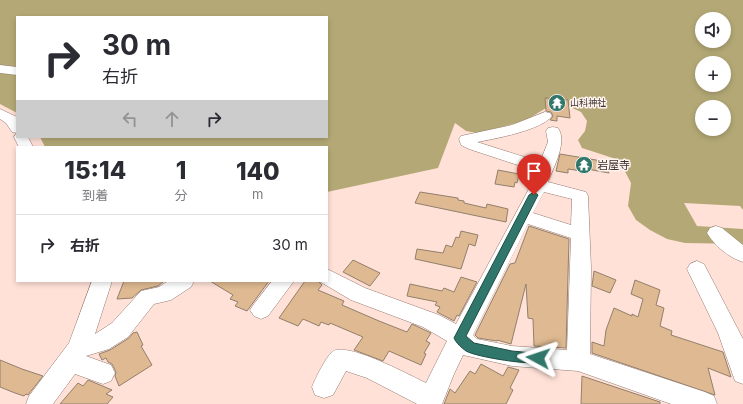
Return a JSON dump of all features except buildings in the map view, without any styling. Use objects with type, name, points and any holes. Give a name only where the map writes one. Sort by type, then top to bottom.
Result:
[{"type":"street","points":[[0,69],[16,71]]},
{"type":"street","points":[[0,113],[12,120],[16,127]]},
{"type":"street","points":[[324,387],[340,359],[378,372],[431,401],[460,338],[543,177],[555,142],[549,123],[536,121],[517,128],[466,139],[466,142],[543,177],[580,196],[581,268],[578,361]]},
{"type":"street","points":[[523,216],[580,234]]},
{"type":"street","points":[[716,233],[730,246],[743,255]]},
{"type":"street","points":[[697,269],[726,323],[740,360],[743,374]]},
{"type":"street","points":[[328,278],[358,294],[431,321],[460,338],[471,348],[512,356],[578,361],[705,404]]},
{"type":"street","points":[[38,404],[75,355],[102,282]]},
{"type":"street","points":[[75,355],[101,342],[120,330],[148,297],[164,294],[182,282]]},
{"type":"street","points":[[261,310],[283,282]]},
{"type":"street","points":[[75,355],[103,373]]},
{"type":"shaded area","points":[[0,0],[743,0],[743,210],[740,206],[684,203],[697,226],[743,229],[743,244],[685,243],[667,239],[650,230],[636,220],[628,206],[631,183],[619,160],[582,148],[578,140],[585,131],[587,121],[581,112],[568,106],[546,108],[528,119],[517,123],[477,133],[466,131],[455,123],[438,168],[328,192],[328,146],[44,146],[40,138],[328,138],[328,16],[16,16],[16,112],[0,104]]},
{"type":"place","name":"山科神社","points":[[557,103]]},
{"type":"place","name":"岩屋寺","points":[[584,165]]},
{"type":"route","points":[[534,195],[460,338],[471,348],[512,356],[538,358]]}]
